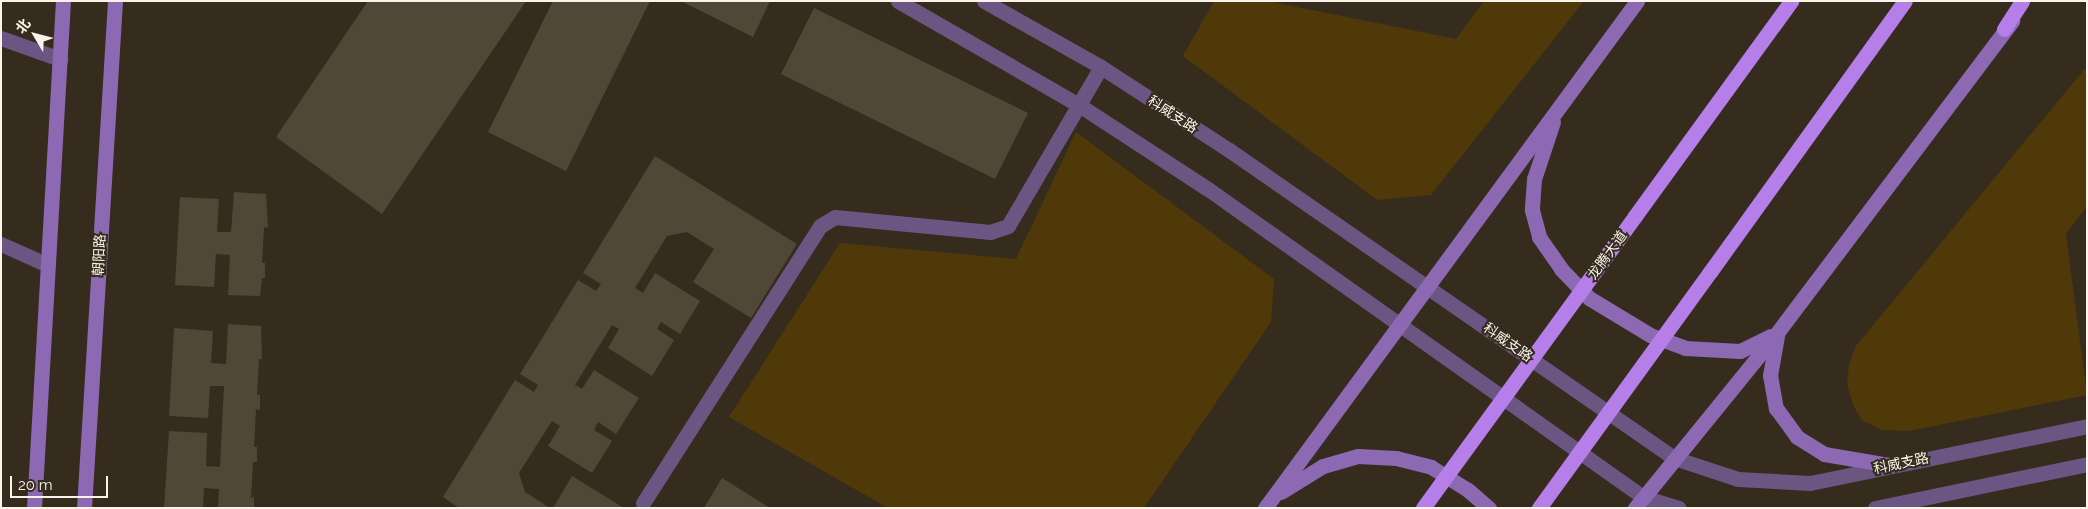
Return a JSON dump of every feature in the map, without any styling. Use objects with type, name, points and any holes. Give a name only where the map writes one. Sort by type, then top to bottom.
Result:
[{"type":"highway","name":"龙腾大道","points":[[1423,508],[1791,1]]},
{"type":"highway","points":[[1539,508],[1905,1]]},
{"type":"highway","points":[[2004,29],[2022,1]]},
{"type":"main road","points":[[34,508],[63,1]]},
{"type":"main road","name":"朝阳路","points":[[84,508],[115,1]]},
{"type":"main road","points":[[1268,503],[1637,1]]},
{"type":"main road","points":[[1639,502],[1777,333],[2004,29],[2028,1]]},
{"type":"main road","points":[[1557,110],[1534,179],[1532,210],[1539,237],[1561,269],[1589,298],[1650,335],[1685,348],[1740,351],[1777,333]]},
{"type":"main road","points":[[1777,333],[1770,375],[1776,408],[1798,437],[1824,454],[1890,465]]},
{"type":"main road","points":[[1268,503],[1323,466],[1358,456],[1396,458],[1431,467],[1468,490],[1489,508]]},
{"type":"street","points":[[898,1],[1079,105],[1208,189],[1639,502],[1678,508]]},
{"type":"street","name":"科威支路","points":[[984,1],[1101,68],[1427,285],[1674,458],[1738,479],[1810,484],[1890,465],[2087,426]]},
{"type":"street","points":[[1,38],[60,59]]},
{"type":"street","points":[[643,503],[820,226],[835,218],[990,232],[1008,226],[1101,68]]},
{"type":"street","points":[[1,244],[48,265]]},
{"type":"street","points":[[1875,508],[2087,464]]},
{"type":"shaded area","points":[[1214,1],[1268,1],[1456,39],[1484,1],[1584,1],[1431,195],[1377,200],[1183,56]]},
{"type":"shaded area","points":[[2087,66],[2087,206],[2066,234],[2087,395],[1909,431],[1881,430],[1862,420],[1853,405],[1847,384],[1849,364],[1856,346]]},
{"type":"shaded area","points":[[1076,132],[1274,279],[1271,322],[1144,508],[888,508],[729,417],[840,243],[1016,259]]},
{"type":"building","points":[[368,1],[526,1],[382,214],[276,137]]},
{"type":"building","points":[[553,1],[650,1],[566,171],[488,132]]},
{"type":"building","points":[[681,1],[770,1],[753,37]]},
{"type":"building","points":[[814,8],[1028,113],[995,179],[781,74]]},
{"type":"building","points":[[655,156],[797,244],[751,318],[693,282],[714,249],[687,232],[667,236],[635,288],[643,293],[655,273],[700,301],[680,334],[661,322],[657,329],[674,340],[652,376],[608,348],[619,329],[612,325],[575,385],[582,389],[594,370],[639,398],[616,434],[598,422],[594,430],[612,441],[592,473],[548,446],[560,426],[552,421],[519,473],[525,492],[550,508],[459,508],[443,497],[515,380],[534,392],[538,385],[520,374],[578,280],[596,291],[601,284],[583,273]]},
{"type":"building","points":[[234,192],[266,194],[268,228],[264,227],[262,263],[265,263],[265,278],[262,278],[260,296],[228,295],[230,255],[216,254],[214,287],[175,285],[180,197],[219,199],[217,232],[231,232]]},
{"type":"building","points":[[228,324],[261,326],[262,359],[259,359],[257,395],[260,395],[260,410],[256,409],[254,447],[257,447],[257,462],[253,462],[251,498],[254,497],[254,508],[218,508],[219,489],[204,488],[203,508],[164,508],[169,431],[207,433],[206,466],[220,467],[224,386],[210,386],[208,418],[169,416],[174,328],[213,331],[211,363],[226,364]]},
{"type":"building","points":[[572,476],[624,508],[553,508]]},
{"type":"building","points":[[722,478],[770,508],[704,508]]}]
